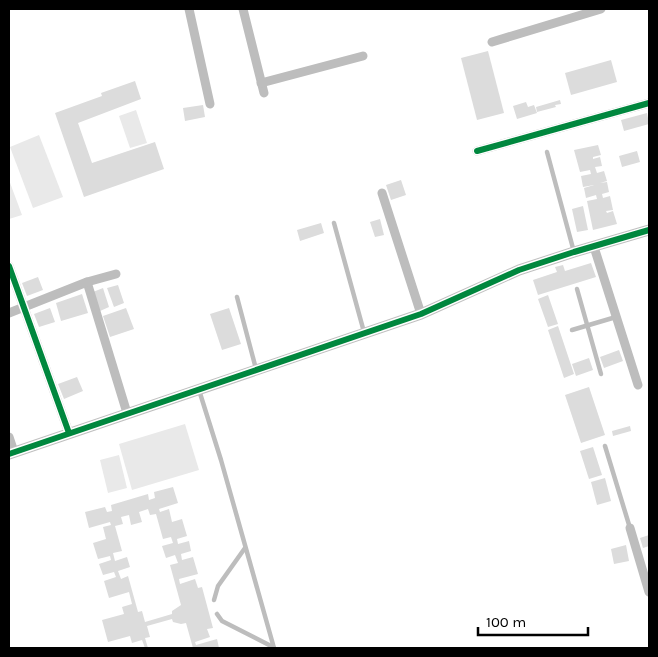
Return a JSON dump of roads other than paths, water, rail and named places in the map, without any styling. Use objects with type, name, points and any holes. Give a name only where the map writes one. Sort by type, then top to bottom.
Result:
[{"type":"street","points":[[189,9],[210,104]]},
{"type":"street","points":[[243,9],[264,93]]},
{"type":"street","points":[[492,42],[600,9]]},
{"type":"street","points":[[261,83],[363,56]]},
{"type":"street","points":[[477,151],[649,103]]},
{"type":"street","points":[[382,193],[421,314]]},
{"type":"street","points":[[9,437],[12,453],[421,314],[518,271],[649,230]]},
{"type":"street","points":[[594,247],[638,385]]},
{"type":"street","points":[[9,266],[69,433]]},
{"type":"street","points":[[9,313],[87,282],[116,274]]},
{"type":"street","points":[[87,282],[127,413]]},
{"type":"street","points":[[630,528],[649,592]]},
{"type":"lane","points":[[547,152],[574,252]]},
{"type":"lane","points":[[334,222],[364,334]]},
{"type":"lane","points":[[577,289],[601,374]]},
{"type":"lane","points":[[237,298],[256,371]]},
{"type":"lane","points":[[572,330],[616,317]]},
{"type":"lane","points":[[198,389],[221,460],[274,648]]},
{"type":"lane","points":[[605,446],[630,528]]},
{"type":"lane","points":[[214,600],[218,586],[245,547]]},
{"type":"lane","points":[[217,614],[222,621],[274,648]]}]
